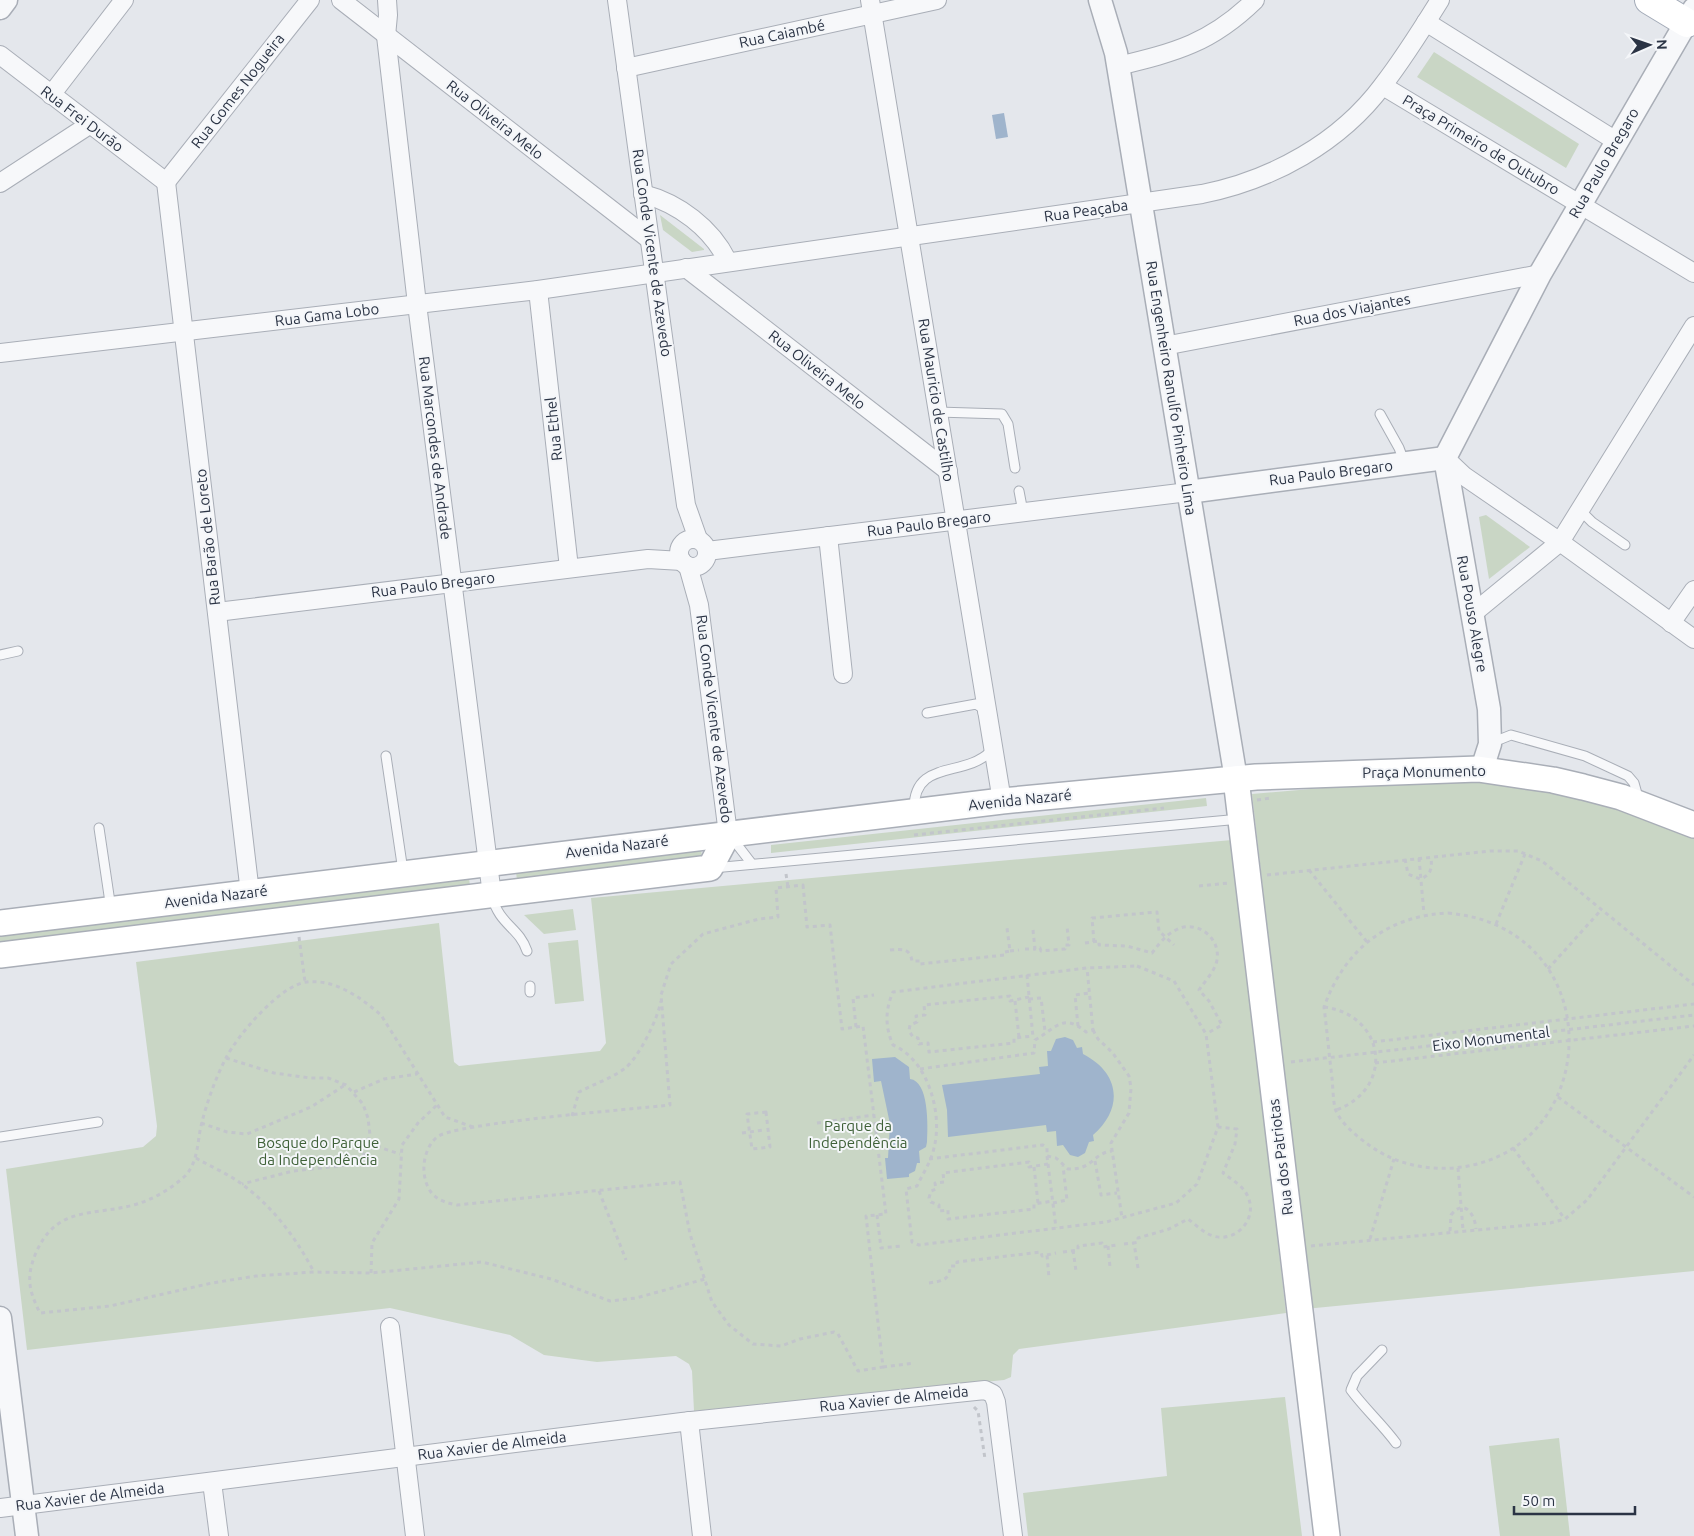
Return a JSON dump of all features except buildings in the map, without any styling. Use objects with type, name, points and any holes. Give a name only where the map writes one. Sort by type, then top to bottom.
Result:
[{"type":"main road","points":[[1649,0],[1690,16]]},
{"type":"main road","name":"Praça Monumento","points":[[1236,778],[1482,770],[1553,780],[1639,804],[1694,826]]},
{"type":"main road","name":"Avenida Nazaré","points":[[0,923],[914,811],[1236,778]]},
{"type":"main road","name":"Rua dos Patriotas","points":[[1236,778],[1230,820],[1236,881],[1293,1252],[1327,1536]]},
{"type":"main road","points":[[0,955],[710,868],[728,834]]},
{"type":"street","points":[[0,8],[6,0]]},
{"type":"street","points":[[51,95],[124,0]]},
{"type":"street","name":"Rua Gomes Nogueira","points":[[166,182],[310,0]]},
{"type":"street","name":"Rua Oliveira Melo","points":[[340,0],[649,239]]},
{"type":"street","name":"Rua Marcondes de Andrade","points":[[387,0],[386,36],[417,304],[492,895]]},
{"type":"street","name":"Rua Conde Vicente de Azevedo","points":[[617,0],[686,505],[728,834]]},
{"type":"street","name":"Rua Caiambé","points":[[626,68],[871,7],[937,0]]},
{"type":"street","name":"Rua Engenheiro Ranulfo Pinheiro Lima","points":[[1100,0],[1118,66],[1236,778]]},
{"type":"street","points":[[1118,66],[1194,45],[1218,32],[1255,0]]},
{"type":"street","name":"Rua Peaçaba","points":[[654,273],[1202,194],[1233,188],[1260,179],[1296,161],[1351,120],[1383,86],[1440,0]]},
{"type":"street","name":"Rua Mauricio de Castilho","points":[[871,7],[1002,801]]},
{"type":"street","name":"Rua Paulo Bregaro","points":[[217,612],[1188,492],[1445,458],[1540,274],[1616,140],[1690,16]]},
{"type":"street","points":[[1426,22],[1616,140]]},
{"type":"street","name":"Rua Frei Durão","points":[[0,55],[89,125],[166,182]]},
{"type":"street","name":"Praça Primeiro de Outubro","points":[[1383,86],[1694,273]]},
{"type":"street","points":[[0,183],[89,125]]},
{"type":"street","name":"Rua Barão de Loreto","points":[[166,182],[250,893]]},
{"type":"street","points":[[643,194],[660,198],[671,204],[707,231],[720,246],[728,262]]},
{"type":"street","name":"Rua Oliveira Melo","points":[[686,268],[948,471]]},
{"type":"street","name":"Rua Gama Lobo","points":[[0,353],[538,290],[654,273]]},
{"type":"street","name":"Rua dos Viajantes","points":[[1164,346],[1540,274]]},
{"type":"street","name":"Rua Ethel","points":[[538,290],[569,568]]},
{"type":"street","points":[[1471,616],[1560,542],[1694,326]]},
{"type":"street","points":[[1445,458],[1464,476],[1560,542],[1694,639]]},
{"type":"street","name":"Rua Pouso Alegre","points":[[1445,458],[1471,616],[1489,709],[1490,744],[1482,770]]},
{"type":"street","points":[[828,536],[843,674]]},
{"type":"street","points":[[1671,623],[1694,590]]},
{"type":"street","points":[[0,1318],[27,1536]]},
{"type":"street","points":[[390,1327],[416,1536]]},
{"type":"street","name":"Rua Xavier de Almeida","points":[[0,1508],[689,1421],[985,1390],[992,1394],[996,1402],[1012,1536]]},
{"type":"street","points":[[689,1421],[702,1536]]},
{"type":"street","points":[[212,1482],[219,1536]]},
{"type":"lane","points":[[938,412],[1002,414],[1008,424],[1015,468]]},
{"type":"lane","points":[[1380,414],[1399,448],[1405,464]]},
{"type":"lane","points":[[1019,492],[1023,512]]},
{"type":"lane","points":[[1580,510],[1592,522],[1625,545]]},
{"type":"lane","points":[[0,655],[18,651]]},
{"type":"lane","points":[[914,811],[914,796],[922,782],[946,770],[975,762],[990,752],[982,708],[976,704],[927,713]]},
{"type":"lane","points":[[1490,744],[1506,736],[1516,736],[1585,756],[1628,776],[1637,791],[1639,804]]},
{"type":"lane","points":[[386,756],[403,874]]},
{"type":"lane","points":[[710,868],[1230,820]]},
{"type":"lane","points":[[99,828],[111,909]]},
{"type":"lane","points":[[728,834],[752,864]]},
{"type":"lane","points":[[492,895],[495,907],[502,921],[522,938],[527,952]]},
{"type":"lane","points":[[0,1137],[98,1122]]},
{"type":"lane","points":[[1382,1350],[1357,1376],[1351,1390],[1396,1443]]},
{"type":"path","points":[[1257,800],[1273,798]]},
{"type":"path","points":[[908,836],[1168,808]]},
{"type":"path","points":[[1199,886],[1405,859],[1490,851],[1518,851],[1542,861],[1694,985]]},
{"type":"path","points":[[1496,924],[1526,854]]},
{"type":"path","points":[[1420,879],[1431,870],[1431,857]]},
{"type":"path","points":[[1419,858],[1424,914]]},
{"type":"path","points":[[1405,859],[1408,874],[1420,879]]},
{"type":"path","points":[[1310,870],[1367,942]]},
{"type":"path","points":[[786,874],[788,887]]},
{"type":"path","points":[[572,1116],[579,1092],[614,1075],[626,1067],[636,1055],[659,1009],[661,995],[671,964],[703,934],[759,918],[778,917],[776,888],[803,886],[807,926],[830,925],[842,1029],[863,1026],[886,1214],[866,1216],[883,1368]]},
{"type":"path","points":[[1548,969],[1602,910]]},
{"type":"path","points":[[1094,942],[1092,918],[1157,912],[1159,931],[1174,944]]},
{"type":"path","points":[[1448,913],[1472,916],[1496,924],[1525,943],[1548,969],[1561,993],[1569,1019],[1570,1040],[1568,1070],[1558,1097],[1539,1126],[1513,1148],[1477,1164],[1458,1168],[1436,1169],[1414,1166],[1394,1159],[1380,1152],[1355,1134],[1336,1110],[1324,1007],[1333,985],[1345,965],[1367,942],[1391,927],[1424,914],[1448,913]]},
{"type":"path","points":[[1025,949],[1040,948],[1041,951],[1065,949],[1065,945],[1070,945],[1067,926]]},
{"type":"path","points":[[1085,943],[1099,941],[1099,945],[1127,946],[1152,953],[1174,930],[1193,926],[1202,929],[1215,943],[1217,961],[1214,970],[1199,990],[1209,1001],[1222,1025],[1206,1034]]},
{"type":"path","points":[[1007,928],[1010,951]]},
{"type":"path","points":[[1033,930],[1035,949]]},
{"type":"path","points":[[299,937],[305,982]]},
{"type":"path","points":[[890,950],[905,950],[910,953],[912,961],[920,961],[920,964],[1005,955],[1005,952],[1019,950]]},
{"type":"path","points":[[1137,966],[1174,981],[1206,1034],[1218,1127],[1197,1184],[1176,1203],[1122,1218],[1056,1228],[919,1245],[912,1242],[906,1189],[916,1186],[928,1168],[929,1159],[934,1149],[934,1108],[928,1086],[920,1069],[905,1050],[893,1046],[887,1033],[886,1010],[893,992],[1087,968],[1137,966]]},
{"type":"path","points":[[1087,968],[1093,1030],[1098,1039],[1112,1052],[1129,1076],[1131,1088],[1129,1113],[1111,1143],[1122,1218]]},
{"type":"path","points":[[920,1069],[1035,1053],[1027,976]]},
{"type":"path","points":[[474,1127],[445,1117],[381,1015],[367,1003],[342,988],[323,982],[305,982],[285,991],[272,1003],[244,1033],[226,1058],[202,1123],[196,1158],[187,1174],[169,1189],[137,1204],[74,1215],[55,1225],[42,1238],[30,1273],[30,1293],[40,1313],[110,1306],[230,1280],[314,1272],[371,1273],[482,1262],[551,1279],[610,1301],[636,1298],[705,1279]]},
{"type":"path","points":[[1078,1027],[1075,995],[1089,993]]},
{"type":"path","points":[[661,995],[670,1105],[474,1127],[439,1136],[428,1147],[424,1163],[425,1178],[429,1191],[442,1202],[457,1205],[483,1204],[680,1182],[690,1234],[712,1302],[729,1325],[753,1344],[780,1346],[800,1339],[834,1332],[838,1334],[858,1371],[914,1363]]},
{"type":"path","points":[[856,1027],[853,998],[874,995]]},
{"type":"path","points":[[1033,1036],[1014,1038],[1014,1043],[929,1052],[928,1043],[919,1044],[918,1038],[913,1037],[909,1031],[910,1026],[917,1022],[916,1016],[925,1015],[924,1005],[1010,996],[1010,1001],[1041,998],[1046,1032]]},
{"type":"path","points":[[1015,1001],[1019,1038]]},
{"type":"path","points":[[1373,1042],[1694,1004]]},
{"type":"path","points":[[1324,1007],[1345,1011],[1354,1017],[1368,1032],[1373,1042],[1375,1053],[1374,1074],[1363,1093],[1346,1106],[1336,1110]]},
{"type":"path","name":"Eixo Monumental","points":[[1287,1062],[1694,1015]]},
{"type":"path","points":[[1033,1042],[1054,1025],[1061,1023],[1072,1023],[1086,1032],[1093,1030]]},
{"type":"path","points":[[1376,1063],[1694,1026]]},
{"type":"path","points":[[1293,1252],[1311,1246],[1565,1219],[1586,1200],[1694,1055]]},
{"type":"path","points":[[226,1058],[274,1073],[310,1078],[328,1078],[346,1085],[363,1104],[368,1118],[369,1144],[364,1157],[349,1165],[293,1171],[242,1184]]},
{"type":"path","points":[[354,1092],[384,1079],[417,1074]]},
{"type":"path","points":[[202,1123],[227,1132],[247,1134],[311,1107],[346,1085]]},
{"type":"path","points":[[1558,1097],[1694,1197]]},
{"type":"path","points":[[371,1273],[372,1243],[399,1199],[400,1154],[408,1135],[437,1105]]},
{"type":"path","points":[[766,1112],[766,1130],[770,1147],[752,1149],[749,1132],[747,1114],[766,1112]]},
{"type":"path","points":[[817,1123],[874,1115]]},
{"type":"path","points":[[1124,1244],[1138,1242],[1138,1238],[1168,1229],[1188,1219],[1204,1231],[1221,1238],[1239,1232],[1246,1225],[1251,1207],[1249,1197],[1244,1189],[1223,1173],[1235,1144],[1237,1129],[1218,1127]]},
{"type":"path","points":[[742,1133],[766,1130]]},
{"type":"path","points":[[369,1144],[400,1154]]},
{"type":"path","points":[[929,1159],[1042,1145],[1047,1148],[1056,1228]]},
{"type":"path","points":[[1513,1148],[1565,1219]]},
{"type":"path","points":[[1048,1156],[1056,1158],[1068,1169],[1078,1169],[1088,1166],[1103,1152],[1112,1151]]},
{"type":"path","points":[[196,1158],[242,1184],[272,1211],[298,1242],[314,1272]]},
{"type":"path","points":[[1370,1239],[1394,1159]]},
{"type":"path","points":[[1094,1160],[1100,1195],[1117,1193]]},
{"type":"path","points":[[1048,1164],[1029,1167],[1029,1162],[943,1172],[944,1182],[935,1183],[936,1189],[931,1191],[929,1198],[931,1202],[938,1205],[939,1211],[948,1210],[948,1220],[1034,1209],[1034,1204],[1067,1200],[1063,1166]]},
{"type":"path","points":[[1034,1167],[1038,1203]]},
{"type":"path","points":[[1458,1168],[1463,1230]]},
{"type":"path","points":[[599,1191],[626,1260]]},
{"type":"path","points":[[1450,1231],[1451,1215],[1461,1208],[1467,1209],[1474,1214],[1476,1229]]},
{"type":"path","points":[[877,1215],[881,1248],[902,1246]]},
{"type":"path","points":[[1063,1252],[1078,1250],[1078,1246],[1102,1243],[1103,1247],[1117,1245]]},
{"type":"path","points":[[1134,1243],[1138,1268]]},
{"type":"path","points":[[1108,1246],[1110,1267]]},
{"type":"path","points":[[1073,1250],[1076,1271]]},
{"type":"path","points":[[929,1283],[948,1278],[950,1266],[957,1266],[957,1262],[1041,1252],[1042,1256],[1056,1254]]},
{"type":"path","points":[[1047,1255],[1049,1278]]},
{"type":"path","points":[[965,1404],[973,1406],[978,1411],[986,1469]]},
{"type":"green space","points":[[1434,52],[1579,144],[1566,168],[1417,77]]},
{"type":"green space","points":[[660,215],[704,250],[692,252],[663,230]]},
{"type":"green space","points":[[1486,515],[1530,547],[1489,579],[1479,517]]},
{"type":"green space","points":[[1439,778],[1568,787],[1694,836],[1694,1271],[1305,1309],[1283,1062],[1252,794]]},
{"type":"green space","points":[[1206,798],[1207,806],[771,853],[771,845]]},
{"type":"green space","name":"Parque da Independência","points":[[1232,840],[1286,1313],[1019,1349],[1013,1355],[1011,1377],[1004,1380],[694,1411],[692,1371],[689,1364],[676,1356],[597,1362],[544,1355],[510,1335],[390,1308],[27,1350],[6,1169],[143,1147],[156,1136],[157,1126],[136,962],[439,923],[454,1062],[459,1066],[600,1051],[606,1043],[591,898]]},
{"type":"green space","points":[[701,849],[702,857],[517,880],[516,872]]},
{"type":"green space","points":[[469,878],[470,886],[0,946],[0,936]]},
{"type":"green space","points":[[573,909],[576,930],[544,934],[524,915]]},
{"type":"green space","points":[[578,940],[584,1001],[555,1004],[548,943]]},
{"type":"green space","points":[[1285,1397],[1302,1536],[1028,1536],[1023,1493],[1167,1476],[1161,1408]]},
{"type":"green space","points":[[1559,1438],[1570,1536],[1500,1536],[1489,1446]]},
{"type":"water","points":[[1004,113],[1008,137],[996,139],[992,115]]},
{"type":"water","points":[[1065,1037],[1073,1040],[1077,1048],[1082,1047],[1083,1054],[1105,1071],[1111,1081],[1114,1092],[1110,1114],[1093,1135],[1094,1141],[1089,1142],[1085,1153],[1078,1157],[1070,1155],[1063,1145],[1057,1146],[1056,1131],[1047,1132],[1046,1125],[948,1137],[947,1110],[942,1085],[1040,1074],[1039,1067],[1048,1066],[1047,1051],[1051,1051],[1056,1039]]},
{"type":"water","points":[[895,1057],[909,1067],[910,1079],[921,1087],[926,1105],[927,1142],[926,1147],[919,1151],[920,1163],[917,1163],[915,1171],[909,1174],[909,1177],[887,1179],[885,1158],[888,1158],[890,1124],[881,1081],[874,1082],[872,1059]]},
{"type":"park label","name":"Bosque do Parque da Independência","points":[[318,1152]]}]
